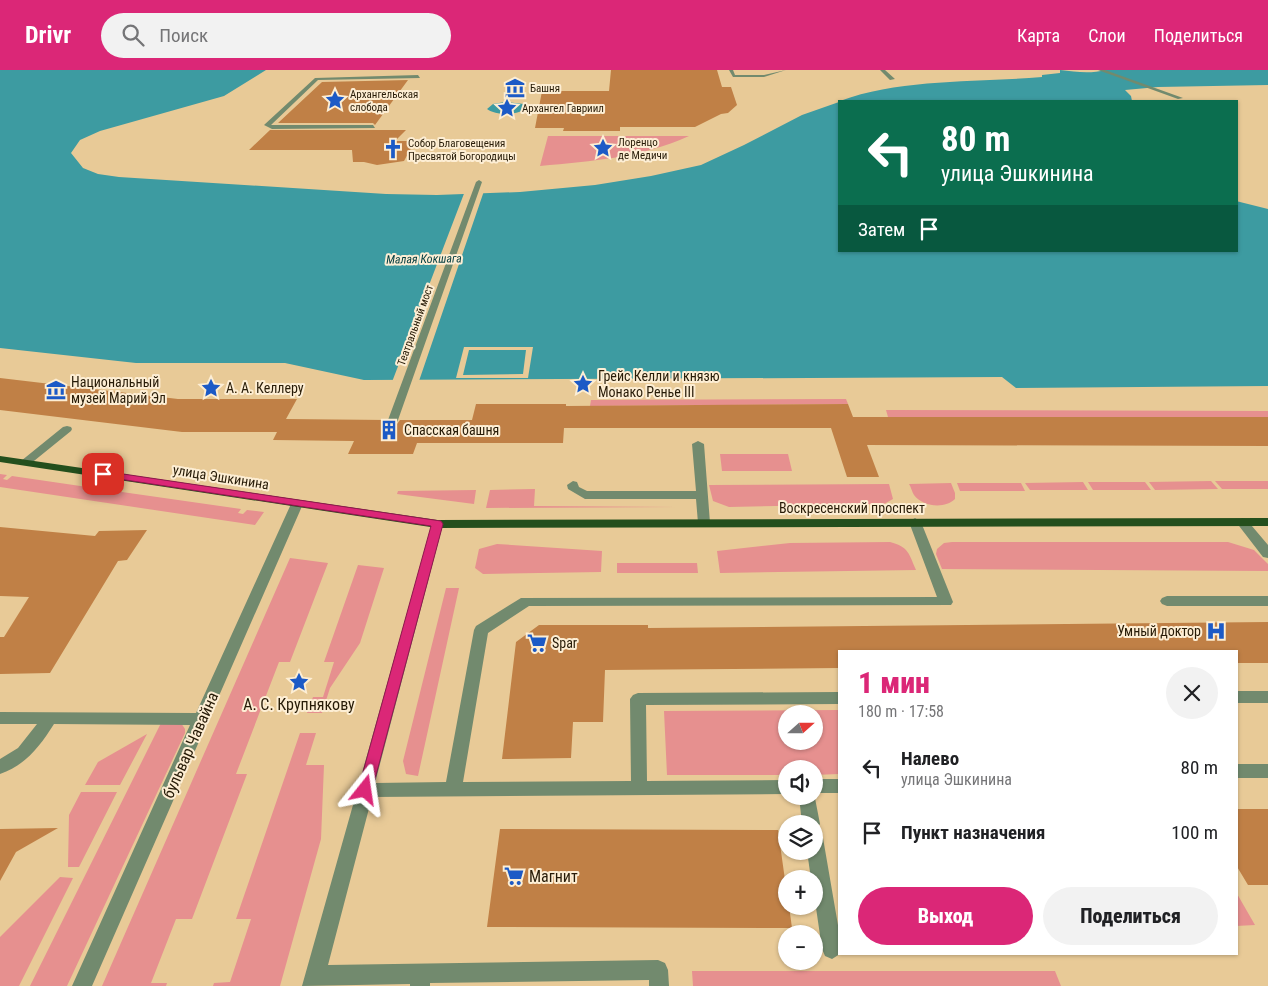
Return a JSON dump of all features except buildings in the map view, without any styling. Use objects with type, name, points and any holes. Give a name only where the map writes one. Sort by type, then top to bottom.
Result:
[{"type":"main road","name":"улица Эшкинина","points":[[0,459],[437,524]]},
{"type":"main road","name":"Воскресенский проспект","points":[[437,524],[1268,522]]},
{"type":"street","points":[[335,77],[343,70]]},
{"type":"street","points":[[731,70],[733,76],[764,76],[784,70]]},
{"type":"street","points":[[882,70],[892,79]]},
{"type":"street","points":[[1100,70],[1180,98]]},
{"type":"street","points":[[373,127],[268,126],[268,124],[317,78],[418,77]]},
{"type":"street","name":"Театральный мост","points":[[392,420],[479,182]]},
{"type":"street","points":[[25,463],[67,429]]},
{"type":"street","points":[[698,444],[704,523]]},
{"type":"street","points":[[573,485],[578,492],[585,495],[702,495]]},
{"type":"street","name":"бульвар Чавайна","points":[[82,986],[297,504]]},
{"type":"street","points":[[453,789],[481,630],[526,601],[946,602],[915,522]]},
{"type":"street","points":[[1242,522],[1268,554]]},
{"type":"street","points":[[437,524],[314,981],[421,980],[658,970],[659,986]]},
{"type":"street","points":[[1167,601],[1268,601]]},
{"type":"street","points":[[1238,697],[1268,697]]},
{"type":"street","points":[[639,788],[638,699],[838,698]]},
{"type":"street","points":[[0,718],[201,719]]},
{"type":"street","points":[[0,767],[22,755],[32,746],[50,718]]},
{"type":"street","points":[[1238,771],[1268,771]]},
{"type":"street","points":[[365,790],[778,786]]},
{"type":"street","points":[[823,786],[838,786]]},
{"type":"street","points":[[818,860],[832,949]]},
{"type":"shaded area","points":[[548,136],[689,136],[634,154],[540,166]]},
{"type":"shaded area","points":[[846,399],[848,404],[590,406],[591,400]]},
{"type":"shaded area","points":[[886,410],[1268,411],[1268,417],[888,417]]},
{"type":"shaded area","points":[[720,454],[788,454],[792,471],[722,471]]},
{"type":"shaded area","points":[[0,474],[7,475],[3,479],[7,480],[12,476],[94,488],[90,492],[97,493],[101,489],[241,509],[238,513],[243,514],[247,510],[264,512],[255,525],[0,487]]},
{"type":"shaded area","points":[[1211,481],[1218,489],[1155,490],[1149,482]]},
{"type":"shaded area","points":[[1215,481],[1268,481],[1268,489],[1222,489]]},
{"type":"shaded area","points":[[1083,482],[1088,490],[1030,490],[1025,483]]},
{"type":"shaded area","points":[[1088,482],[1145,482],[1151,490],[1093,490]]},
{"type":"shaded area","points":[[951,483],[955,499],[940,505],[928,504],[918,499],[909,484]]},
{"type":"shaded area","points":[[957,483],[1021,483],[1025,491],[960,491]]},
{"type":"shaded area","points":[[889,484],[893,499],[884,504],[729,507],[713,501],[709,485]]},
{"type":"shaded area","points":[[535,489],[534,506],[676,507],[486,508],[490,490]]},
{"type":"shaded area","points":[[476,490],[474,504],[397,494],[398,491]]},
{"type":"shaded area","points":[[890,542],[901,546],[908,552],[916,570],[720,573],[717,551],[790,543]]},
{"type":"shaded area","points":[[1228,542],[1254,550],[1268,564],[1268,571],[942,569],[936,554],[937,549],[944,543]]},
{"type":"shaded area","points":[[497,544],[602,551],[601,572],[483,574],[475,568],[479,549]]},
{"type":"shaded area","points":[[290,558],[328,563],[290,662],[279,662],[236,774],[247,774],[192,919],[176,919],[151,983],[167,983],[166,986],[102,986]]},
{"type":"shaded area","points":[[617,563],[697,563],[698,573],[617,573]]},
{"type":"shaded area","points":[[358,565],[384,568],[360,643],[330,688],[322,713],[307,713],[313,697],[323,697],[334,662],[324,662]]},
{"type":"shaded area","points":[[446,588],[459,588],[418,776],[406,774],[403,761]]},
{"type":"shaded area","points":[[778,710],[778,750],[823,750],[823,710],[838,710],[838,774],[823,775],[823,760],[778,760],[778,775],[667,775],[664,711]]},
{"type":"shaded area","points":[[162,721],[181,723],[185,733],[67,986],[30,986]]},
{"type":"shaded area","points":[[300,733],[316,733],[306,765],[324,765],[321,839],[280,986],[213,986],[214,983],[230,982],[251,919],[236,919]]},
{"type":"shaded area","points":[[147,734],[120,785],[85,785],[98,762]]},
{"type":"shaded area","points":[[81,792],[117,792],[79,867],[68,867],[69,815]]},
{"type":"shaded area","points":[[60,877],[73,878],[19,986],[0,986],[0,937]]},
{"type":"shaded area","points":[[1238,895],[1255,925],[1238,926]]},
{"type":"shaded area","points":[[692,971],[1055,971],[1061,986],[693,986]]},
{"type":"water","name":"Малая Кокшага","points":[[0,70],[266,70],[224,96],[100,131],[80,140],[71,153],[83,168],[98,174],[119,177],[386,194],[437,195],[520,192],[595,185],[651,176],[701,165],[802,115],[838,102],[838,252],[1238,252],[1238,202],[1268,209],[1268,386],[1016,388],[1002,377],[364,380],[285,363],[136,363],[0,348]]},
{"type":"water","points":[[1060,70],[1089,72],[1106,70],[1268,70],[1268,85],[1158,87],[1125,90],[1131,96],[1132,100],[843,100],[888,88],[1042,77],[1042,75],[1060,73]]},
{"type":"water","points":[[505,102],[524,104],[528,107],[519,112],[508,114],[496,113],[487,109],[493,104]]},
{"type":"pier","points":[[465,191],[484,191],[419,381],[392,382]]},
{"type":"pier","points":[[464,347],[533,347],[528,378],[456,378]],"holes":[[[469,350],[526,350],[523,374],[463,375]]]},
{"type":"place","name":"Башня","points":[[515,88]]},
{"type":"place","name":"Архангельская слобода","points":[[335,100]]},
{"type":"place","name":"Архангел Гавриил","points":[[507,108]]},
{"type":"place","name":"Лоренцо де Медичи","points":[[603,148]]},
{"type":"place","name":"Собор Благовещения Пресвятой Богородицы","points":[[393,149]]},
{"type":"place","name":"Грейс Келли и князю Монако Ренье III","points":[[583,384]]},
{"type":"place","name":"А. А. Келлеру","points":[[211,388]]},
{"type":"place","name":"Национальный музей Марий Эл","points":[[56,390]]},
{"type":"place","name":"Спасская башня","points":[[389,430]]},
{"type":"place","name":"Умный доктор","points":[[1216,631]]},
{"type":"place","name":"Spar","points":[[537,643]]},
{"type":"place","name":"А. С. Крупнякову","points":[[299,682]]},
{"type":"place","name":"Магнит","points":[[514,876]]},
{"type":"route","points":[[103,474],[437,524],[365,790]]}]
